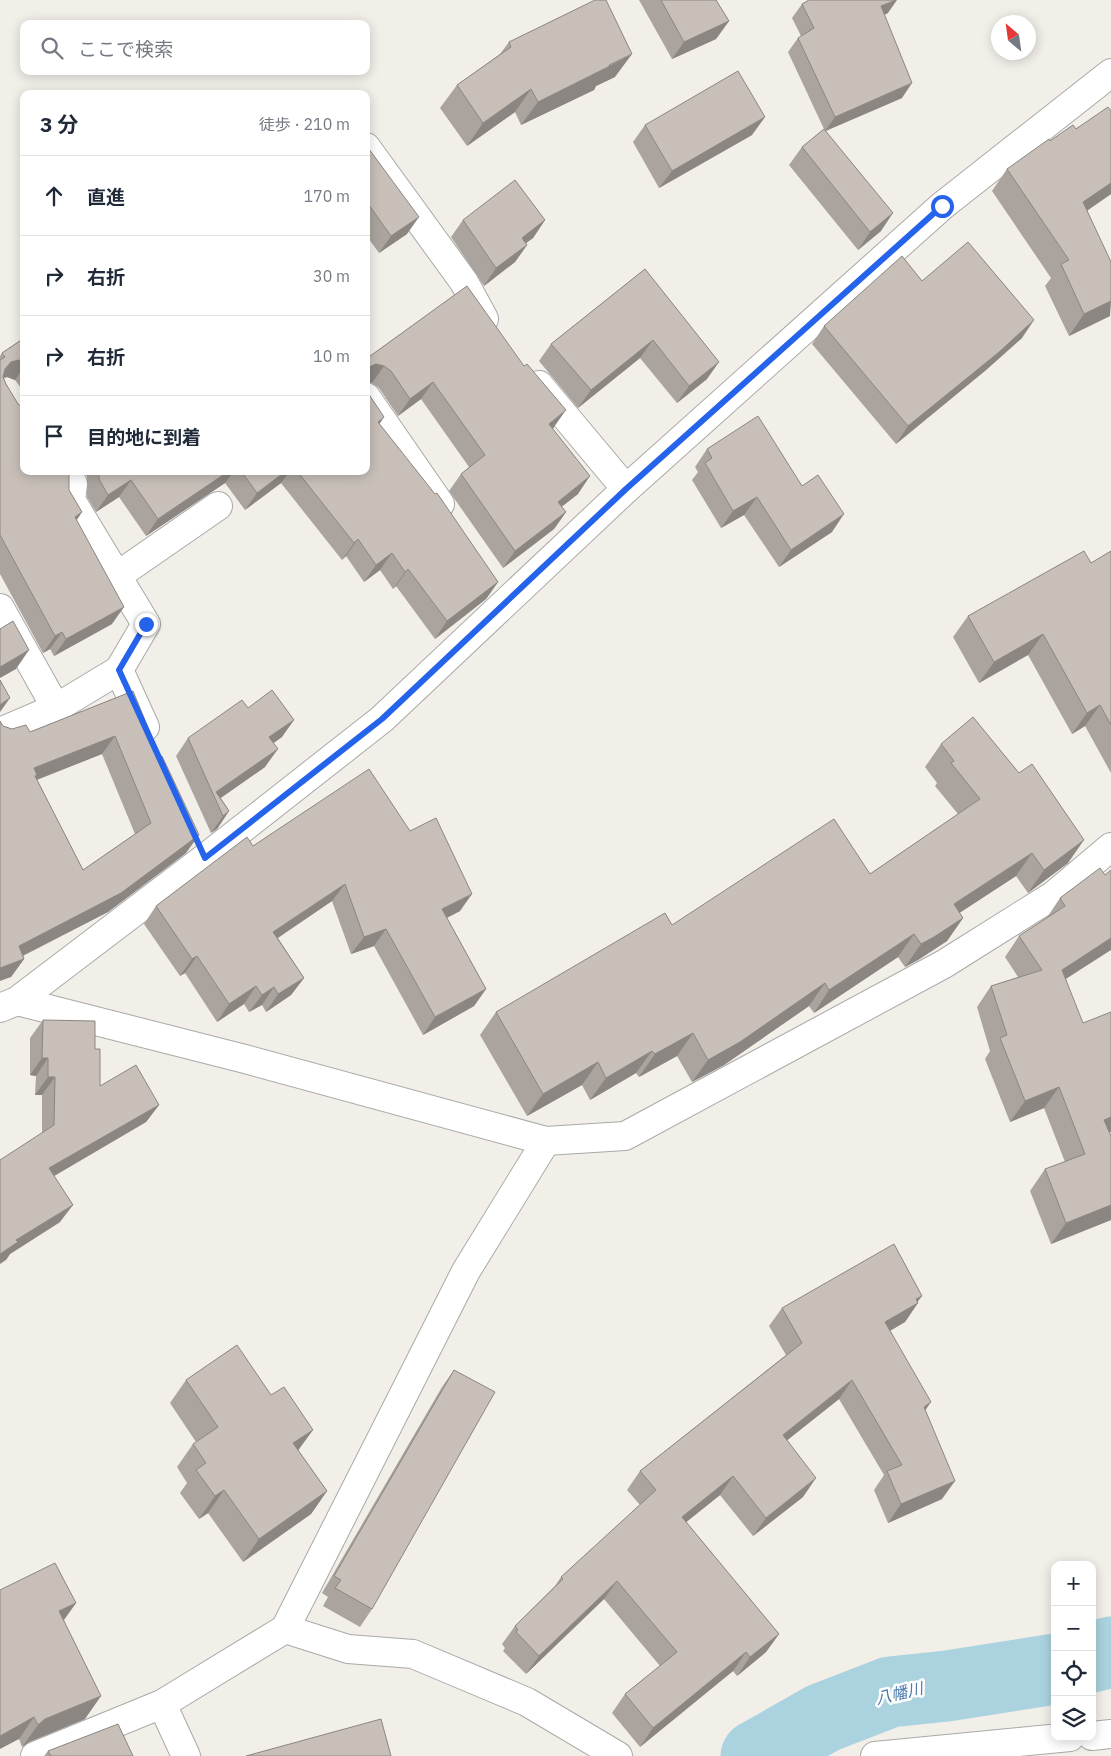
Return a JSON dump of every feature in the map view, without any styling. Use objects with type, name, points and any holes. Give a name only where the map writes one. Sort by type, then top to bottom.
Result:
[{"type":"street","points":[[9,1005],[205,858],[382,719],[626,489],[942,206],[1111,73]]},
{"type":"street","points":[[370,153],[464,282],[486,322],[499,337]]},
{"type":"street","points":[[524,368],[626,489]]},
{"type":"street","points":[[370,403],[456,529]]},
{"type":"street","points":[[0,732],[56,708],[119,670],[146,624],[71,500],[73,484],[68,475]]},
{"type":"street","points":[[117,576],[218,506]]},
{"type":"street","points":[[490,578],[507,602]]},
{"type":"street","points":[[0,608],[56,708]]},
{"type":"street","points":[[119,670],[156,751]]},
{"type":"street","points":[[193,831],[205,858]]},
{"type":"street","points":[[9,1005],[245,1059],[546,1141],[625,1136],[944,964],[1054,895],[1111,847]]},
{"type":"street","points":[[35,1756],[162,1704],[285,1630],[466,1271],[546,1141]]},
{"type":"street","points":[[285,1630],[348,1649],[413,1654],[527,1702],[618,1756]]},
{"type":"street","points":[[162,1704],[186,1756]]},
{"type":"street","points":[[1096,1736],[1111,1734]]},
{"type":"street","points":[[875,1756],[1051,1739]]},
{"type":"building","points":[[595,0],[606,0],[632,54],[538,102],[531,89],[483,123],[457,85],[511,47],[509,42]]},
{"type":"building","points":[[661,0],[716,0],[729,21],[684,42]]},
{"type":"building","points":[[809,0],[896,0],[881,6],[912,83],[835,117],[798,38],[814,28],[802,4]]},
{"type":"building","points":[[738,71],[765,117],[672,171],[645,125]]},
{"type":"building","points":[[1108,107],[1111,111],[1111,183],[1083,202],[1111,262],[1111,301],[1084,314],[1061,264],[1069,260],[1007,169],[1049,139],[1050,141],[1073,125],[1076,129]]},
{"type":"building","points":[[824,129],[893,213],[870,232],[802,147]]},
{"type":"building","points":[[370,150],[419,217],[391,236],[370,207]]},
{"type":"building","points":[[515,180],[545,220],[522,238],[527,245],[496,268],[463,220]]},
{"type":"building","points":[[968,242],[1034,320],[998,353],[908,426],[824,326],[902,256],[922,281]]},
{"type":"building","points":[[645,269],[719,362],[689,386],[653,340],[591,390],[551,344]]},
{"type":"building","points":[[467,286],[524,366],[527,364],[566,410],[549,424],[590,476],[558,502],[566,512],[515,551],[461,474],[485,455],[433,382],[410,399],[391,371],[384,366],[376,364],[370,367],[370,356]]},
{"type":"building","points":[[20,341],[20,360],[11,362],[5,369],[3,377],[20,406],[20,475],[69,475],[69,490],[82,512],[75,517],[124,607],[66,639],[62,632],[55,636],[0,535],[0,360],[5,357],[2,353]]},
{"type":"building","points":[[370,396],[384,417],[378,422],[435,494],[437,493],[498,582],[447,621],[408,569],[405,572],[392,553],[376,565],[358,539],[354,543],[300,475],[370,475]]},
{"type":"building","points":[[758,416],[802,486],[818,475],[844,514],[791,550],[757,497],[733,511],[705,463],[712,458],[707,449]]},
{"type":"building","points":[[99,475],[223,475],[158,519],[131,480],[108,495],[99,479]]},
{"type":"building","points":[[244,475],[281,475],[257,493]]},
{"type":"building","points":[[1084,551],[1091,563],[1111,551],[1111,725],[1100,705],[1087,713],[1043,634],[994,662],[968,616]]},
{"type":"building","points":[[13,621],[29,650],[0,667],[0,629]]},
{"type":"building","points":[[0,680],[10,698],[0,706]]},
{"type":"building","points":[[272,690],[294,720],[269,737],[278,749],[216,792],[229,811],[223,816],[188,738],[242,700],[248,708]]},
{"type":"building","points":[[133,691],[160,757],[162,756],[199,835],[121,893],[19,946],[24,959],[0,968],[0,721],[3,726],[12,729],[26,725],[30,732]],"holes":[[[115,736],[151,823],[83,870],[35,776],[37,775],[34,768]]]},
{"type":"building","points":[[973,717],[1019,773],[1032,764],[1084,840],[1044,870],[1032,853],[954,904],[963,918],[934,937],[921,944],[914,934],[829,990],[825,983],[740,1042],[708,1060],[693,1033],[655,1054],[652,1051],[606,1078],[598,1062],[543,1094],[496,1012],[665,913],[672,925],[834,819],[870,874],[980,799],[951,763],[954,761],[941,744]]},
{"type":"building","points":[[369,769],[410,831],[436,818],[472,894],[442,909],[486,989],[435,1017],[386,929],[364,937],[345,884],[273,932],[304,978],[278,994],[274,987],[262,995],[256,986],[229,1004],[197,956],[192,959],[156,906],[247,837],[253,846]]},
{"type":"building","points":[[1100,868],[1105,875],[1111,870],[1111,938],[1062,970],[1083,1023],[1111,1012],[1111,1117],[1104,1120],[1111,1136],[1111,1205],[1066,1223],[1045,1169],[1085,1154],[1059,1087],[1025,1101],[1000,1038],[1007,1035],[991,986],[1042,970],[1019,936],[1065,906],[1060,898]]},
{"type":"building","points":[[43,1020],[95,1021],[95,1049],[100,1049],[100,1086],[136,1065],[159,1105],[49,1168],[73,1205],[16,1240],[18,1242],[0,1254],[0,1160],[54,1125],[55,1077],[48,1077],[48,1058],[42,1058]]},
{"type":"building","points":[[894,1244],[922,1296],[916,1299],[918,1303],[885,1322],[931,1402],[924,1407],[955,1481],[901,1504],[887,1471],[902,1465],[852,1380],[783,1435],[816,1478],[766,1518],[733,1476],[682,1517],[779,1634],[750,1657],[746,1652],[653,1728],[625,1694],[677,1652],[617,1581],[539,1656],[516,1632],[518,1630],[515,1626],[563,1579],[561,1577],[656,1490],[640,1471],[802,1343],[782,1308]]},
{"type":"building","points":[[237,1345],[271,1395],[284,1387],[313,1430],[293,1443],[327,1491],[259,1539],[224,1490],[215,1496],[196,1470],[206,1463],[193,1444],[218,1427],[186,1380]]},
{"type":"building","points":[[454,1370],[495,1392],[372,1609],[335,1588],[341,1580],[334,1576]]},
{"type":"building","points":[[55,1563],[76,1603],[59,1611],[101,1696],[45,1719],[38,1725],[34,1717],[0,1736],[0,1590]]},
{"type":"building","points":[[381,1719],[391,1756],[246,1756]]},
{"type":"building","points":[[118,1724],[133,1756],[51,1756],[48,1751]]},
{"type":"waterway","name":"八幡川","points":[[1096,1656],[1111,1652]]},
{"type":"waterway","name":"八幡川","points":[[756,1756],[823,1718],[890,1692],[947,1686],[1051,1670]]},
{"type":"route","points":[[146,624],[119,670],[205,858],[382,719],[626,489],[942,206]]}]
